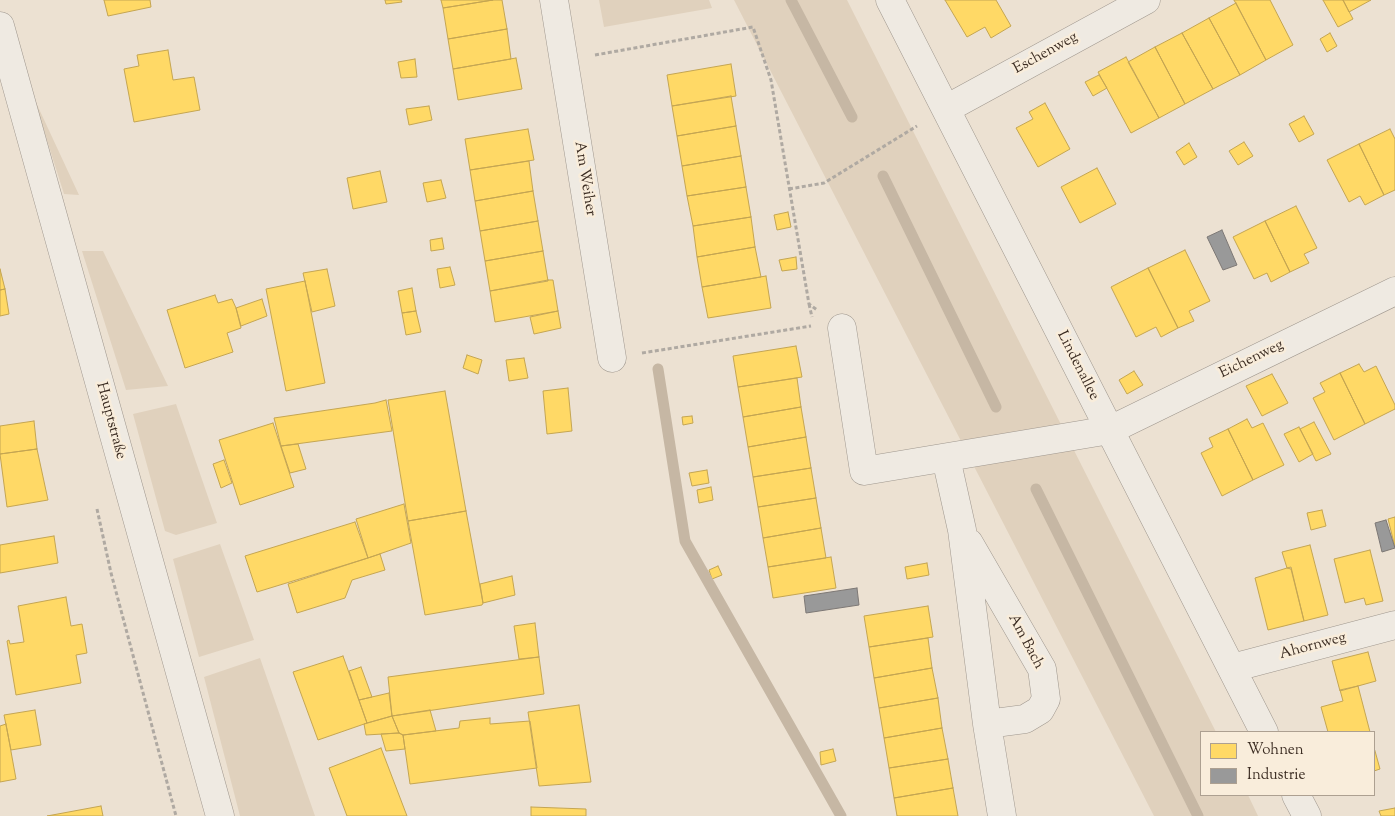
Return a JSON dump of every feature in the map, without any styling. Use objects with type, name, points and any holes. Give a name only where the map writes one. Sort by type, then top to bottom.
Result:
[{"type":"street","name":"Am Weiher","points":[[554,0],[612,358]]},
{"type":"street","name":"Lindenallee","points":[[890,0],[1264,731]]},
{"type":"street","name":"Eschenweg","points":[[946,109],[1146,0]]},
{"type":"street","name":"Hauptstraße","points":[[0,26],[220,816]]},
{"type":"street","name":"Eichenweg","points":[[1110,430],[1395,291]]},
{"type":"street","points":[[842,328],[864,471],[1110,430]]},
{"type":"street","name":"Am Bach","points":[[946,458],[962,530],[987,724],[1002,816]]},
{"type":"street","name":"Am Bach","points":[[962,530],[1042,669],[1046,698],[1040,710],[1025,719],[987,724]]},
{"type":"street","name":"Ahornweg","points":[[1232,668],[1395,625]]},
{"type":"street","points":[[1297,796],[1307,816]]},
{"type":"path","points":[[565,60],[753,27],[771,80],[814,326],[659,350]]},
{"type":"path","points":[[790,189],[824,183],[946,109]]},
{"type":"path","points":[[809,304],[842,328]]},
{"type":"path","points":[[97,508],[111,573],[176,816]]},
{"type":"shaded area","points":[[599,0],[709,0],[712,8],[604,27]]},
{"type":"shaded area","points":[[734,0],[847,0],[1215,731],[1200,731],[1200,796],[1248,796],[1258,816],[1154,816]]},
{"type":"shaded area","points":[[33,96],[79,195],[64,194]]},
{"type":"shaded area","points":[[82,251],[103,251],[168,386],[126,390]]},
{"type":"shaded area","points":[[176,404],[217,523],[176,535],[165,531],[133,414]]},
{"type":"shaded area","points":[[220,544],[254,640],[199,657],[173,559]]},
{"type":"shaded area","points":[[260,658],[315,816],[240,816],[204,677]]},
{"type":"building: Wohnen","points":[[104,0],[150,0],[151,7],[108,16]]},
{"type":"building: Wohnen","points":[[385,0],[401,0],[402,2],[386,4]]},
{"type":"building: Wohnen","points":[[441,0],[493,0],[443,8]]},
{"type":"building: Wohnen","points":[[502,0],[507,29],[448,39],[443,8]]},
{"type":"building: Wohnen","points":[[945,0],[996,0],[1011,26],[991,38],[985,27],[967,37]]},
{"type":"building: Wohnen","points":[[1234,0],[1270,0],[1293,45],[1266,60]]},
{"type":"building: Wohnen","points":[[1323,0],[1343,0],[1353,19],[1338,27]]},
{"type":"building: Wohnen","points":[[1343,0],[1371,0],[1349,12]]},
{"type":"building: Wohnen","points":[[1236,3],[1266,60],[1240,75],[1209,18]]},
{"type":"building: Wohnen","points":[[1209,18],[1240,75],[1213,89],[1182,33]]},
{"type":"building: Wohnen","points":[[507,29],[511,59],[453,69],[448,39]]},
{"type":"building: Wohnen","points":[[1182,33],[1213,89],[1185,104],[1155,47]]},
{"type":"building: Wohnen","points":[[1330,33],[1337,46],[1327,52],[1320,39]]},
{"type":"building: Wohnen","points":[[1155,47],[1185,104],[1159,118],[1128,62]]},
{"type":"building: Wohnen","points":[[168,50],[173,80],[194,77],[200,110],[134,122],[124,69],[139,66],[137,55]]},
{"type":"building: Wohnen","points":[[1126,57],[1159,118],[1131,133],[1098,72]]},
{"type":"building: Wohnen","points":[[516,58],[522,89],[458,100],[453,69]]},
{"type":"building: Wohnen","points":[[415,59],[417,77],[401,78],[398,62]]},
{"type":"building: Wohnen","points":[[731,64],[736,96],[672,106],[667,75]]},
{"type":"building: Wohnen","points":[[1099,75],[1107,88],[1093,96],[1085,82]]},
{"type":"building: Wohnen","points":[[731,96],[736,126],[677,136],[672,106]]},
{"type":"building: Wohnen","points":[[1045,103],[1070,149],[1038,167],[1016,128],[1033,119],[1029,112]]},
{"type":"building: Wohnen","points":[[429,106],[432,120],[409,125],[406,109]]},
{"type":"building: Wohnen","points":[[1304,116],[1314,134],[1299,142],[1289,124]]},
{"type":"building: Wohnen","points":[[736,126],[741,156],[682,166],[677,136]]},
{"type":"building: Wohnen","points":[[528,129],[534,160],[470,170],[465,139]]},
{"type":"building: Wohnen","points":[[1390,129],[1395,139],[1395,190],[1384,195],[1359,144]]},
{"type":"building: Wohnen","points":[[1244,142],[1253,156],[1238,165],[1229,151]]},
{"type":"building: Wohnen","points":[[1189,143],[1197,157],[1184,165],[1176,152]]},
{"type":"building: Wohnen","points":[[1359,144],[1384,195],[1365,205],[1360,196],[1349,202],[1327,160]]},
{"type":"building: Wohnen","points":[[741,156],[746,187],[687,196],[682,166]]},
{"type":"building: Wohnen","points":[[529,161],[533,191],[475,201],[470,170]]},
{"type":"building: Wohnen","points":[[1097,168],[1116,204],[1080,223],[1061,187]]},
{"type":"building: Wohnen","points":[[380,171],[387,202],[353,209],[347,178]]},
{"type":"building: Wohnen","points":[[441,180],[446,198],[427,202],[423,183]]},
{"type":"building: Wohnen","points":[[746,187],[751,217],[693,226],[687,196]]},
{"type":"building: Wohnen","points":[[533,191],[538,221],[480,231],[475,201]]},
{"type":"building: Wohnen","points":[[1296,206],[1317,248],[1304,254],[1309,263],[1290,272],[1265,221]]},
{"type":"building: Wohnen","points":[[788,212],[791,227],[777,230],[774,215]]},
{"type":"building: Wohnen","points":[[751,217],[755,247],[697,257],[693,226]]},
{"type":"building: Wohnen","points":[[538,221],[543,251],[485,261],[480,231]]},
{"type":"building: Wohnen","points":[[1265,221],[1290,272],[1271,282],[1267,273],[1254,279],[1233,237]]},
{"type":"building: Wohnen","points":[[442,238],[444,249],[431,251],[430,240]]},
{"type":"building: Wohnen","points":[[755,247],[761,277],[702,287],[697,257]]},
{"type":"building: Wohnen","points":[[1185,250],[1210,301],[1189,311],[1194,321],[1178,328],[1148,268]]},
{"type":"building: Wohnen","points":[[543,251],[548,281],[490,291],[485,261]]},
{"type":"building: Wohnen","points":[[796,257],[797,269],[782,271],[779,260]]},
{"type":"building: Wohnen","points":[[450,267],[455,285],[440,288],[437,269]]},
{"type":"building: Wohnen","points":[[1148,268],[1178,328],[1161,337],[1156,327],[1136,337],[1111,287]]},
{"type":"building: Wohnen","points":[[0,269],[5,289],[0,290]]},
{"type":"building: Wohnen","points":[[327,269],[335,306],[312,312],[303,273]]},
{"type":"building: Wohnen","points":[[766,276],[771,308],[708,318],[702,287]]},
{"type":"building: Wohnen","points":[[553,280],[558,311],[495,322],[490,291]]},
{"type":"building: Wohnen","points":[[305,281],[325,383],[286,391],[266,289]]},
{"type":"building: Wohnen","points":[[412,288],[416,311],[402,313],[398,291]]},
{"type":"building: Wohnen","points":[[5,289],[9,314],[0,316],[0,290]]},
{"type":"building: Wohnen","points":[[215,295],[218,303],[232,299],[236,308],[241,328],[227,333],[233,352],[185,368],[167,310]]},
{"type":"building: Wohnen","points":[[262,299],[267,316],[241,326],[236,308]]},
{"type":"building: Wohnen","points":[[416,311],[421,332],[406,335],[402,313]]},
{"type":"building: Wohnen","points":[[558,311],[561,328],[534,334],[530,317]]},
{"type":"building: Wohnen","points":[[796,346],[802,377],[738,387],[733,356]]},
{"type":"building: Wohnen","points":[[467,355],[482,360],[478,374],[463,368]]},
{"type":"building: Wohnen","points":[[524,358],[528,378],[509,381],[506,360]]},
{"type":"building: Wohnen","points":[[1359,364],[1364,372],[1376,366],[1395,405],[1395,409],[1365,424],[1340,373]]},
{"type":"building: Wohnen","points":[[1134,371],[1143,385],[1127,394],[1119,380]]},
{"type":"building: Wohnen","points":[[1340,373],[1365,424],[1334,440],[1313,398],[1325,392],[1320,383]]},
{"type":"building: Wohnen","points":[[1272,374],[1288,403],[1262,416],[1246,386]]},
{"type":"building: Wohnen","points":[[797,378],[801,407],[743,417],[738,387]]},
{"type":"building: Wohnen","points":[[568,388],[572,431],[547,434],[543,391]]},
{"type":"building: Wohnen","points":[[445,391],[466,511],[408,521],[388,400]]},
{"type":"building: Wohnen","points":[[386,400],[392,431],[281,446],[274,418]]},
{"type":"building: Wohnen","points":[[801,407],[806,437],[748,447],[743,417]]},
{"type":"building: Wohnen","points":[[692,416],[693,423],[683,425],[682,417]]},
{"type":"building: Wohnen","points":[[1247,419],[1252,428],[1263,423],[1284,465],[1253,480],[1228,429]]},
{"type":"building: Wohnen","points":[[34,421],[37,449],[0,454],[0,426]]},
{"type":"building: Wohnen","points":[[1314,422],[1331,454],[1316,461],[1300,429]]},
{"type":"building: Wohnen","points":[[273,423],[294,487],[240,505],[219,440]]},
{"type":"building: Wohnen","points":[[1299,427],[1313,454],[1299,462],[1284,434]]},
{"type":"building: Wohnen","points":[[1228,429],[1253,480],[1222,496],[1201,453],[1213,447],[1209,438]]},
{"type":"building: Wohnen","points":[[806,437],[811,468],[753,477],[748,447]]},
{"type":"building: Wohnen","points":[[298,444],[306,469],[290,473],[281,446]]},
{"type":"building: Wohnen","points":[[37,449],[48,500],[7,507],[0,454]]},
{"type":"building: Wohnen","points":[[224,460],[232,483],[221,488],[213,464]]},
{"type":"building: Wohnen","points":[[811,468],[816,498],[758,507],[753,477]]},
{"type":"building: Wohnen","points":[[707,470],[709,483],[692,486],[689,473]]},
{"type":"building: Wohnen","points":[[711,487],[713,500],[699,503],[697,490]]},
{"type":"building: Wohnen","points":[[816,498],[821,528],[763,538],[758,507]]},
{"type":"building: Wohnen","points":[[404,504],[411,543],[368,558],[356,519]]},
{"type":"building: Wohnen","points":[[1322,510],[1326,526],[1311,530],[1307,513]]},
{"type":"building: Wohnen","points":[[466,511],[483,603],[482,605],[425,615],[408,521]]},
{"type":"building: Wohnen","points":[[1395,517],[1395,547],[1388,519]]},
{"type":"building: Wohnen","points":[[355,522],[368,558],[257,592],[245,556]]},
{"type":"building: Wohnen","points":[[821,528],[826,558],[768,567],[763,538]]},
{"type":"building: Wohnen","points":[[54,536],[58,563],[0,573],[0,545]]},
{"type":"building: Wohnen","points":[[1310,545],[1328,615],[1304,621],[1291,567],[1287,568],[1282,552]]},
{"type":"building: Wohnen","points":[[1370,550],[1383,601],[1366,605],[1364,598],[1345,603],[1334,559]]},
{"type":"building: Wohnen","points":[[380,554],[385,570],[352,580],[345,598],[297,613],[288,584]]},
{"type":"building: Wohnen","points":[[831,557],[836,588],[773,598],[768,567]]},
{"type":"building: Wohnen","points":[[927,563],[929,575],[907,579],[905,567]]},
{"type":"building: Wohnen","points":[[718,566],[722,575],[712,579],[709,570]]},
{"type":"building: Wohnen","points":[[1287,568],[1291,569],[1304,621],[1268,630],[1255,578]]},
{"type":"building: Wohnen","points":[[512,576],[515,595],[483,603],[480,584]]},
{"type":"building: Wohnen","points":[[66,597],[71,626],[82,624],[87,653],[76,655],[81,683],[16,695],[7,641],[9,640],[10,644],[24,642],[18,606]]},
{"type":"building: Wohnen","points":[[928,606],[933,637],[869,647],[864,616]]},
{"type":"building: Wohnen","points":[[535,623],[539,657],[519,659],[514,626]]},
{"type":"building: Wohnen","points":[[928,638],[932,668],[874,678],[869,647]]},
{"type":"building: Wohnen","points":[[1368,652],[1376,681],[1340,691],[1332,661]]},
{"type":"building: Wohnen","points":[[343,656],[367,723],[318,740],[293,672]]},
{"type":"building: Wohnen","points":[[539,657],[544,694],[392,716],[388,677]]},
{"type":"building: Wohnen","points":[[361,667],[372,697],[359,700],[349,671]]},
{"type":"building: Wohnen","points":[[932,668],[938,698],[879,708],[874,678]]},
{"type":"building: Wohnen","points":[[1358,686],[1370,731],[1328,731],[1321,707],[1343,701],[1340,690]]},
{"type":"building: Wohnen","points":[[389,693],[392,716],[367,723],[359,700]]},
{"type":"building: Wohnen","points":[[938,698],[942,728],[884,738],[879,708]]},
{"type":"building: Wohnen","points":[[579,705],[591,782],[539,786],[528,712]]},
{"type":"building: Wohnen","points":[[35,710],[41,745],[11,750],[4,715]]},
{"type":"building: Wohnen","points":[[430,710],[436,731],[403,735],[399,733],[392,716]]},
{"type":"building: Wohnen","points":[[392,716],[399,733],[366,735],[364,724]]},
{"type":"building: Wohnen","points":[[490,718],[490,724],[530,721],[537,768],[410,784],[403,735],[459,728],[460,721]]},
{"type":"building: Wohnen","points":[[6,724],[16,779],[0,782],[0,726]]},
{"type":"building: Wohnen","points":[[942,728],[948,759],[889,768],[884,738]]},
{"type":"building: Wohnen","points":[[399,733],[403,735],[405,749],[386,751],[381,734]]},
{"type":"building: Wohnen","points":[[381,748],[407,816],[347,816],[329,768]]},
{"type":"building: Wohnen","points":[[833,749],[836,761],[821,765],[820,752]]},
{"type":"building: Wohnen","points":[[1375,751],[1380,769],[1375,771]]},
{"type":"building: Wohnen","points":[[948,759],[953,788],[894,798],[889,768]]},
{"type":"building: Wohnen","points":[[953,788],[958,816],[897,816],[894,798]]},
{"type":"building: Wohnen","points":[[101,806],[103,816],[47,816]]},
{"type":"building: Wohnen","points":[[531,807],[586,809],[586,816],[531,816]]},
{"type":"building: Wohnen","points":[[1395,808],[1395,816],[1381,816],[1379,811]]},
{"type":"building: Industrie","points":[[1222,230],[1237,265],[1223,270],[1207,237]]},
{"type":"building: Industrie","points":[[1386,520],[1395,548],[1382,552],[1375,523]]},
{"type":"building: Industrie","points":[[857,588],[859,605],[806,613],[804,596]]},
{"type":"waterway","points":[[791,0],[852,117]]},
{"type":"waterway","points":[[883,176],[996,407]]},
{"type":"waterway","points":[[658,369],[685,541],[841,816]]},
{"type":"waterway","points":[[1036,489],[1198,816]]}]
